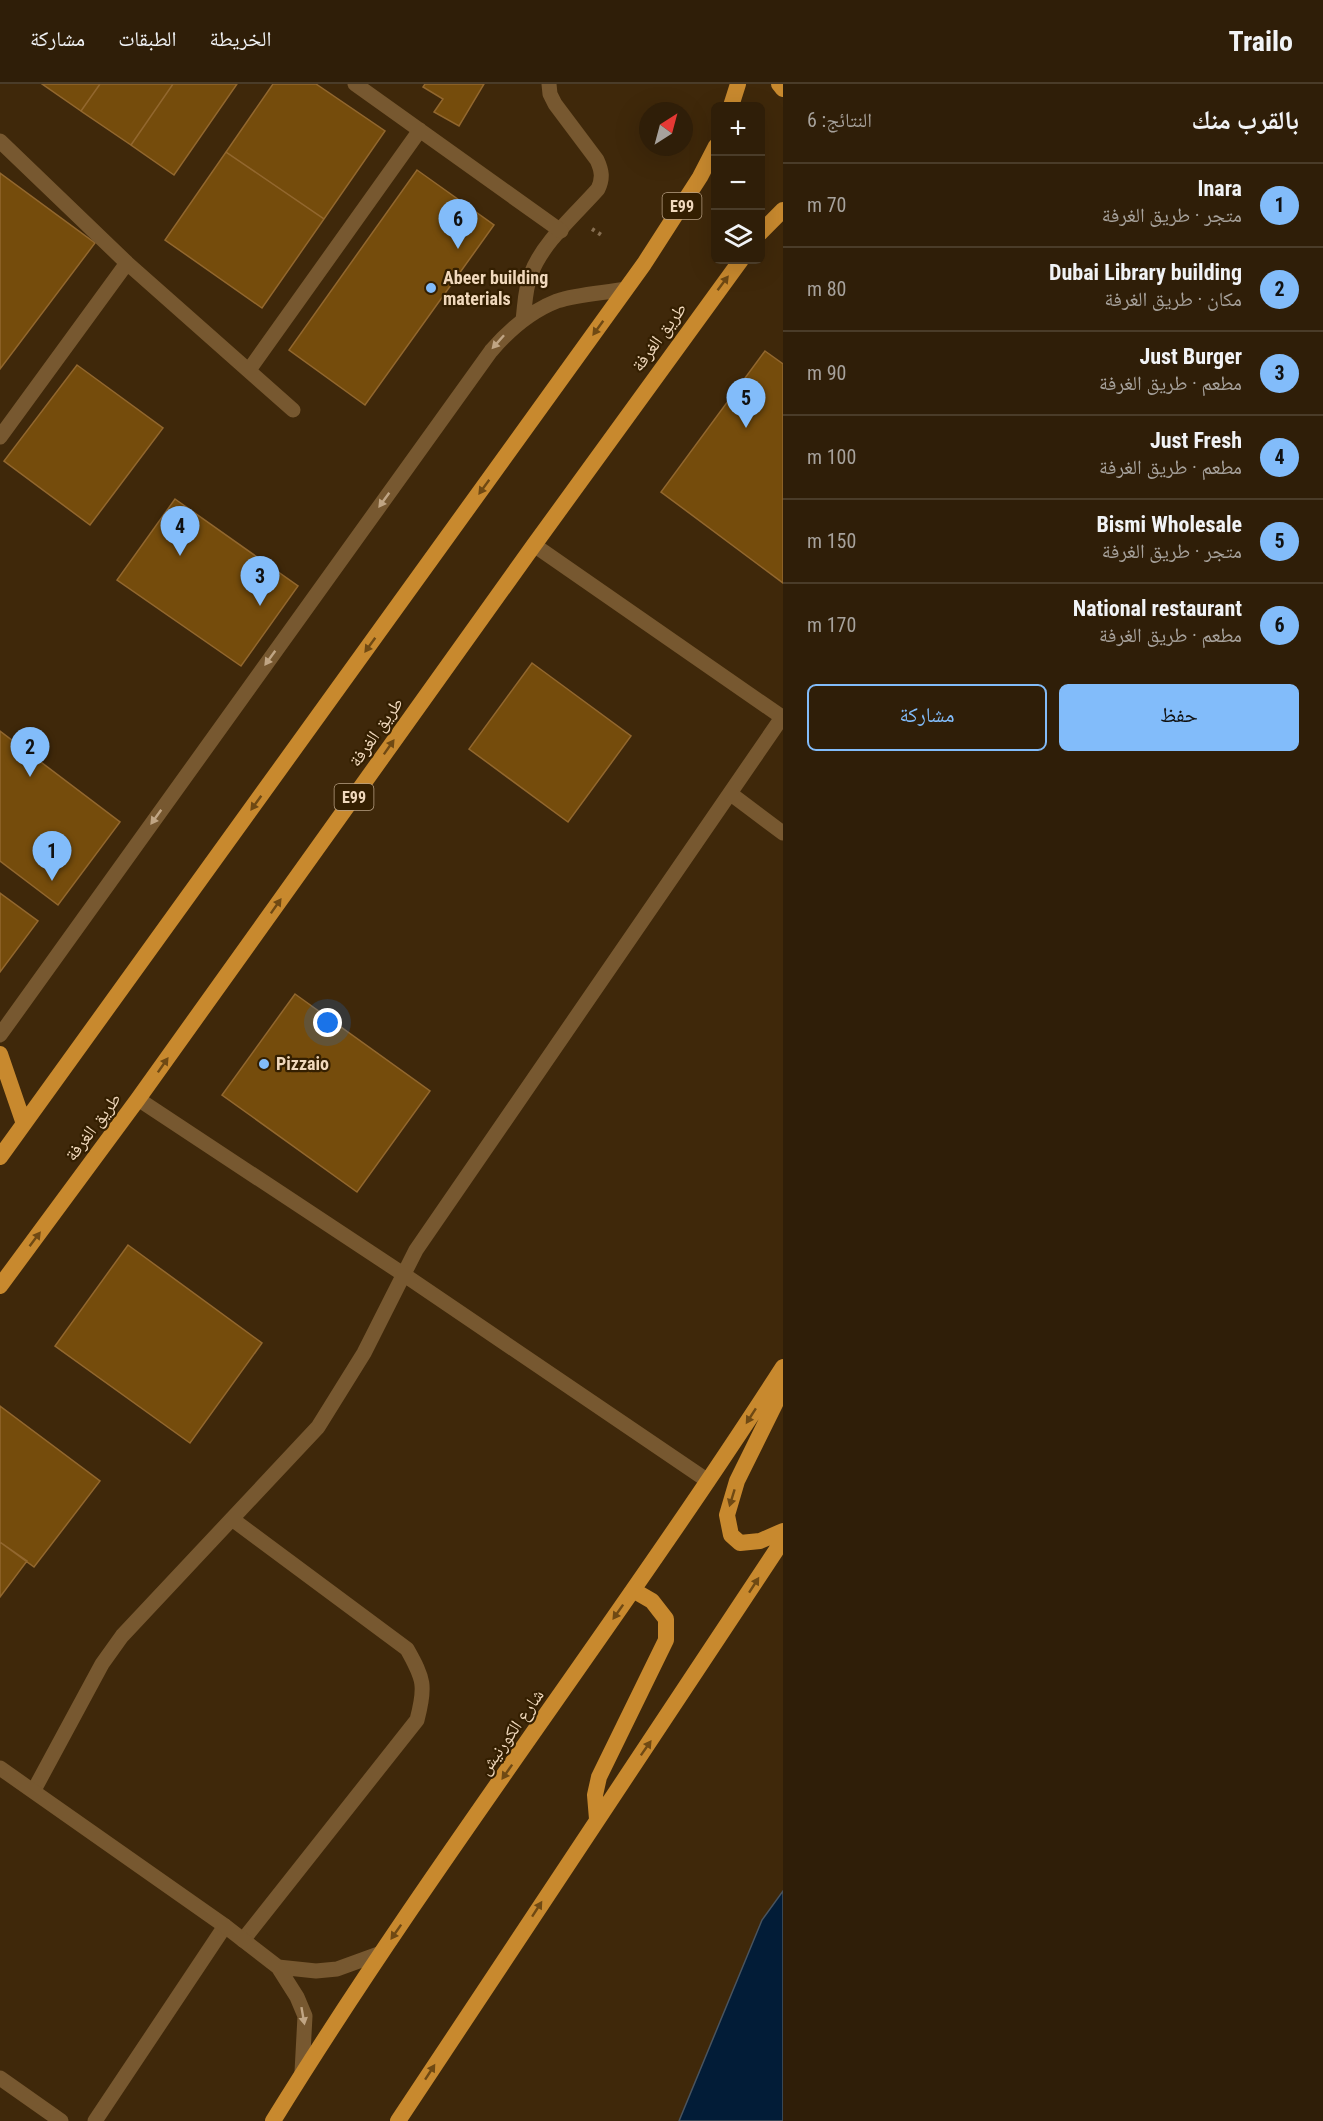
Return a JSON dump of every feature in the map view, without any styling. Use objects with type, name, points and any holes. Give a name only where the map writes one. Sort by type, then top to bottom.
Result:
[{"type":"highway","points":[[732,102],[738,84]]},
{"type":"highway","points":[[779,84],[783,89]]},
{"type":"highway","name":"E99","points":[[0,1157],[626,289],[700,177],[711,156]]},
{"type":"highway","points":[[765,228],[783,210]]},
{"type":"highway","name":"طريق الغرفة","points":[[0,1286],[138,1099],[738,264]]},
{"type":"highway","points":[[0,1054],[24,1124]]},
{"type":"highway","name":"شارع الكورنيش","points":[[273,2121],[302,2072],[381,1953],[708,1481],[783,1367]]},
{"type":"highway","points":[[783,1388],[737,1481],[727,1515],[731,1535],[740,1543],[760,1541],[783,1531]]},
{"type":"highway","points":[[398,2121],[783,1540]]},
{"type":"highway","points":[[597,1819],[595,1795],[598,1777],[666,1640],[666,1619],[652,1600],[633,1590]]},
{"type":"street","points":[[355,84],[561,231]]},
{"type":"street","points":[[523,320],[530,274],[542,254],[598,189],[602,180],[597,160],[555,104],[550,94],[549,84]]},
{"type":"street","points":[[249,370],[420,130]]},
{"type":"street","points":[[0,141],[127,263],[292,410]]},
{"type":"street","points":[[0,437],[127,263]]},
{"type":"street","points":[[0,1035],[490,351],[523,320],[559,301],[626,289]]},
{"type":"street","points":[[34,1790],[102,1664],[115,1646],[318,1427],[364,1353],[416,1250],[783,717],[534,545]]},
{"type":"street","points":[[731,794],[783,833]]},
{"type":"street","points":[[138,1099],[708,1481]]},
{"type":"street","points":[[232,1519],[407,1649],[420,1670],[423,1695],[417,1720],[243,1940]]},
{"type":"street","points":[[0,1768],[225,1926],[278,1967],[297,1997],[305,2016],[302,2072]]},
{"type":"street","points":[[95,2121],[225,1926]]},
{"type":"street","points":[[278,1967],[316,1971],[337,1969],[381,1953]]},
{"type":"street","points":[[0,2078],[62,2121]]},
{"type":"water","points":[[783,1891],[783,2121],[679,2121],[762,1920]]},
{"type":"building","points":[[42,84],[100,84],[81,111]]},
{"type":"building","points":[[100,84],[173,84],[131,145],[81,111]]},
{"type":"building","points":[[173,84],[237,84],[174,175],[131,145]]},
{"type":"building","points":[[273,84],[316,84],[385,131],[324,219],[226,152]]},
{"type":"building","points":[[425,84],[484,84],[459,126],[434,112],[443,99],[423,87]]},
{"type":"building","points":[[226,152],[324,219],[262,308],[165,240]]},
{"type":"building","points":[[417,170],[494,225],[365,405],[289,350]]},
{"type":"building","points":[[0,173],[95,243],[0,369]]},
{"type":"building","points":[[765,351],[783,364],[783,583],[661,492]]},
{"type":"building","points":[[77,365],[163,428],[90,525],[4,461]]},
{"type":"building","points":[[175,499],[298,586],[241,666],[117,580]]},
{"type":"building","points":[[532,663],[631,736],[568,822],[469,749]]},
{"type":"building","points":[[0,731],[120,822],[58,905],[0,861]]},
{"type":"building","points":[[0,893],[38,921],[0,972]]},
{"type":"building","points":[[295,994],[430,1091],[357,1192],[222,1095]]},
{"type":"building","points":[[128,1245],[262,1343],[190,1443],[55,1346]]},
{"type":"building","points":[[0,1406],[100,1481],[34,1567],[0,1542]]},
{"type":"building","points":[[0,1542],[27,1561],[0,1597]]},
{"type":"place","name":"National restaurant","points":[[458,249]]},
{"type":"place","name":"Abeer building materials","points":[[431,288]]},
{"type":"place","name":"Bismi Wholesale","points":[[746,428]]},
{"type":"place","name":"Just Fresh","points":[[180,556]]},
{"type":"place","name":"Just Burger","points":[[260,606]]},
{"type":"place","name":"Dubai Library building","points":[[30,777]]},
{"type":"place","name":"Inara","points":[[52,881]]},
{"type":"place","name":"Pizzaio","points":[[264,1064]]}]
